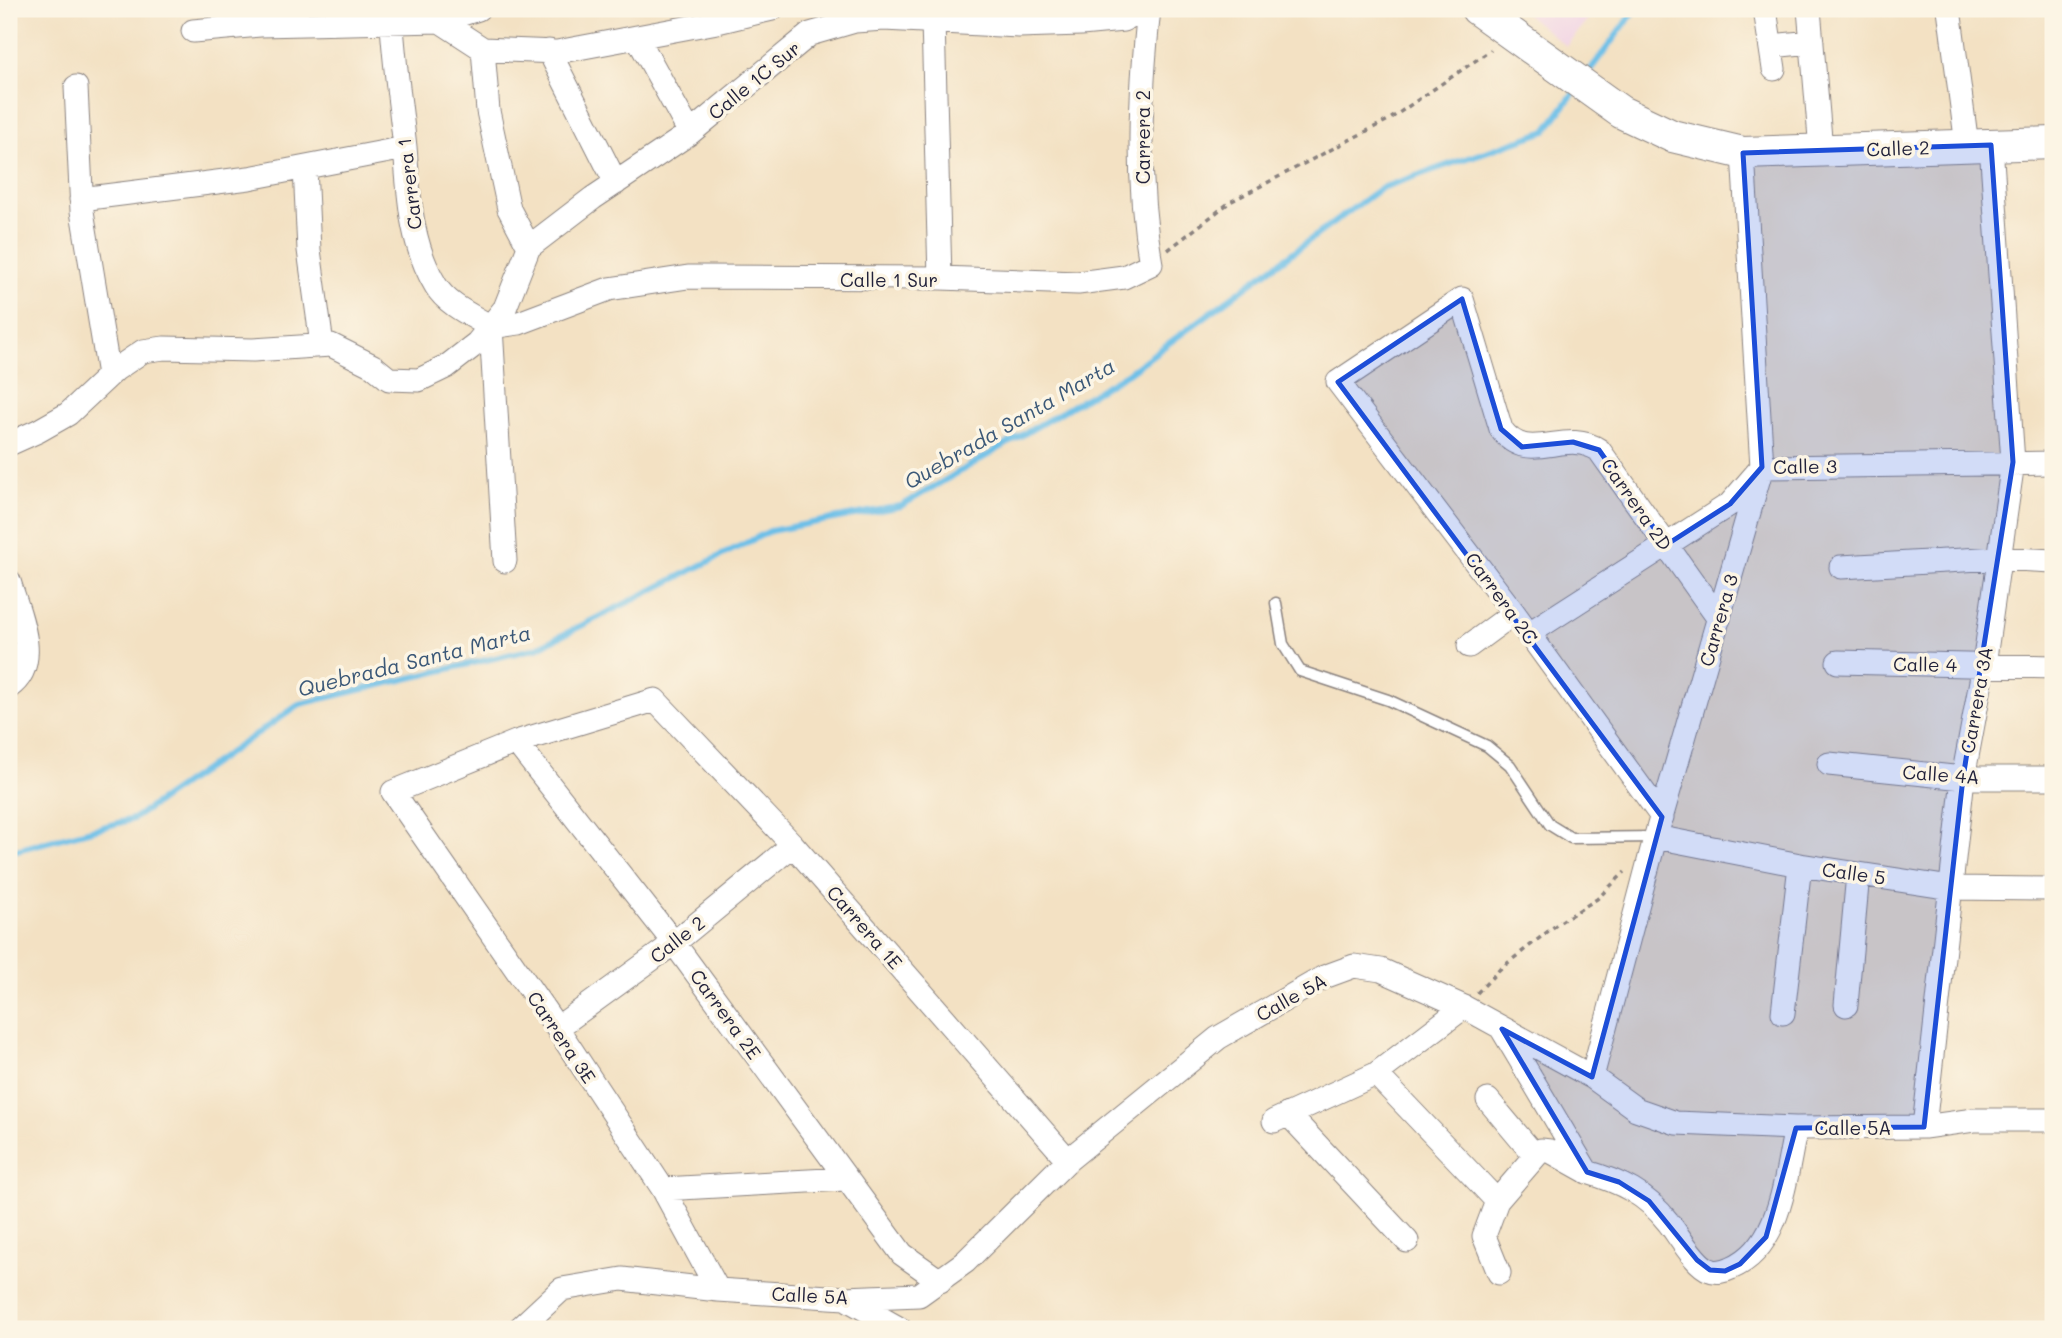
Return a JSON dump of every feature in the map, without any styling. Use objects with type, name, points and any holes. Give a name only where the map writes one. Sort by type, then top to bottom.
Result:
[{"type":"main road","name":"Calle 2","points":[[1502,20],[1621,112],[1672,136],[1743,153],[2053,143]]},
{"type":"street","points":[[193,31],[392,15],[440,21],[478,9]]},
{"type":"street","points":[[440,21],[483,49],[549,51],[717,22],[772,9]]},
{"type":"street","name":"Calle 1C Sur","points":[[529,247],[690,132],[810,34],[873,14],[1019,26],[1123,20],[1147,9]]},
{"type":"street","name":"Carrera 2","points":[[1147,9],[1142,74],[1141,152],[1144,222],[1151,264]]},
{"type":"street","points":[[1809,9],[1822,150]]},
{"type":"street","name":"Carrera 3A","points":[[1924,1127],[1963,778],[2013,462],[1979,145],[1949,9]]},
{"type":"street","name":"Carrera 1","points":[[392,15],[395,73],[415,239],[437,288],[453,304],[491,327]]},
{"type":"street","points":[[1766,16],[1772,58],[1812,42]]},
{"type":"street","points":[[933,21],[940,278]]},
{"type":"street","points":[[637,37],[690,132]]},
{"type":"street","points":[[9,444],[38,432],[68,414],[109,375],[144,351],[164,348],[253,350],[331,345],[373,366],[389,379],[419,380],[446,367],[477,343],[505,308],[529,247],[509,209],[488,110],[483,49]]},
{"type":"street","points":[[549,51],[616,183]]},
{"type":"street","points":[[76,87],[81,199],[109,375]]},
{"type":"street","points":[[81,199],[249,178],[405,148]]},
{"type":"street","name":"Carrera 3","points":[[1592,1077],[1657,834],[1762,467],[1743,153]]},
{"type":"street","points":[[305,168],[309,250],[322,345]]},
{"type":"street","name":"Calle 1 Sur","points":[[491,327],[519,323],[625,285],[688,277],[940,278],[1078,283],[1124,277],[1151,264]]},
{"type":"street","name":"Carrera 2C","points":[[1462,299],[1338,382],[1514,613],[1657,834]]},
{"type":"street","name":"Carrera 2D","points":[[1462,299],[1501,429],[1508,439],[1522,447],[1573,442],[1589,443],[1599,450],[1718,619]]},
{"type":"street","points":[[491,327],[506,561]]},
{"type":"street","name":"Calle 3","points":[[1528,635],[1730,503],[1762,467],[2053,463]]},
{"type":"street","points":[[1841,567],[1998,558],[2053,561]]},
{"type":"street","points":[[9,581],[23,628],[27,662],[19,679],[9,687]]},
{"type":"street","points":[[1469,646],[1514,613]]},
{"type":"street","name":"Calle 4","points":[[1838,662],[2053,667]]},
{"type":"street","name":"Carrera 1E","points":[[516,742],[655,699],[793,845],[1068,1160]]},
{"type":"street","name":"Carrera 3E","points":[[516,742],[393,792],[557,1028],[663,1189],[718,1290]]},
{"type":"street","name":"Carrera 2E","points":[[516,742],[674,943],[902,1254],[940,1281]]},
{"type":"street","name":"Calle 4A","points":[[1829,764],[1963,778],[2053,778]]},
{"type":"street","name":"Calle 5","points":[[1657,834],[1800,865],[1951,887],[2053,889]]},
{"type":"street","name":"Calle 2","points":[[557,1028],[674,943],[793,845]]},
{"type":"street","points":[[1783,1013],[1800,865]]},
{"type":"street","points":[[1846,1005],[1858,874]]},
{"type":"street","name":"Calle 5A","points":[[519,1329],[562,1289],[622,1279],[718,1290],[845,1297],[919,1295],[965,1262],[1068,1160],[1217,1038],[1324,977],[1354,966],[1381,970],[1464,1007],[1592,1077],[1636,1110],[1676,1123],[1796,1128],[1924,1127]]},
{"type":"street","points":[[1406,1241],[1281,1117],[1376,1074],[1464,1007]]},
{"type":"street","points":[[1502,1029],[1587,1172]]},
{"type":"street","points":[[1376,1074],[1497,1201]]},
{"type":"street","points":[[1488,1100],[1535,1156]]},
{"type":"street","points":[[1924,1127],[1974,1120],[2053,1120]]},
{"type":"street","points":[[1499,1273],[1484,1236],[1497,1201],[1541,1150],[1550,1151],[1587,1172],[1619,1182],[1649,1201],[1697,1260],[1710,1270],[1725,1271],[1741,1264],[1766,1237],[1776,1217],[1796,1128]]},
{"type":"street","points":[[663,1189],[845,1179]]},
{"type":"street","points":[[845,1297],[900,1329]]},
{"type":"lane","points":[[1276,603],[1283,643],[1300,671],[1388,700],[1487,746],[1510,765],[1550,825],[1571,838],[1657,834]]},
{"type":"path","points":[[1151,264],[1230,202],[1390,119],[1502,20]]},
{"type":"path","points":[[1464,1007],[1500,969],[1560,922],[1597,898],[1657,834]]},
{"type":"highlighted area","points":[[1991,145],[2013,462],[1963,778],[1924,1127],[1796,1128],[1766,1237],[1740,1264],[1725,1271],[1710,1270],[1697,1260],[1649,1201],[1619,1182],[1587,1172],[1502,1029],[1592,1077],[1662,817],[1338,382],[1462,299],[1501,429],[1522,447],[1573,442],[1599,450],[1666,545],[1730,504],[1762,467],[1743,153]]},
{"type":"shaded area","points":[[1520,9],[1596,9],[1566,46]]},
{"type":"waterway","name":"Quebrada Santa Marta","points":[[1585,77],[1636,9]]},
{"type":"waterway","name":"Quebrada Santa Marta","points":[[9,852],[133,819],[300,704],[537,648],[770,531],[901,506],[1128,373],[1381,188],[1546,131],[1575,91]]}]
